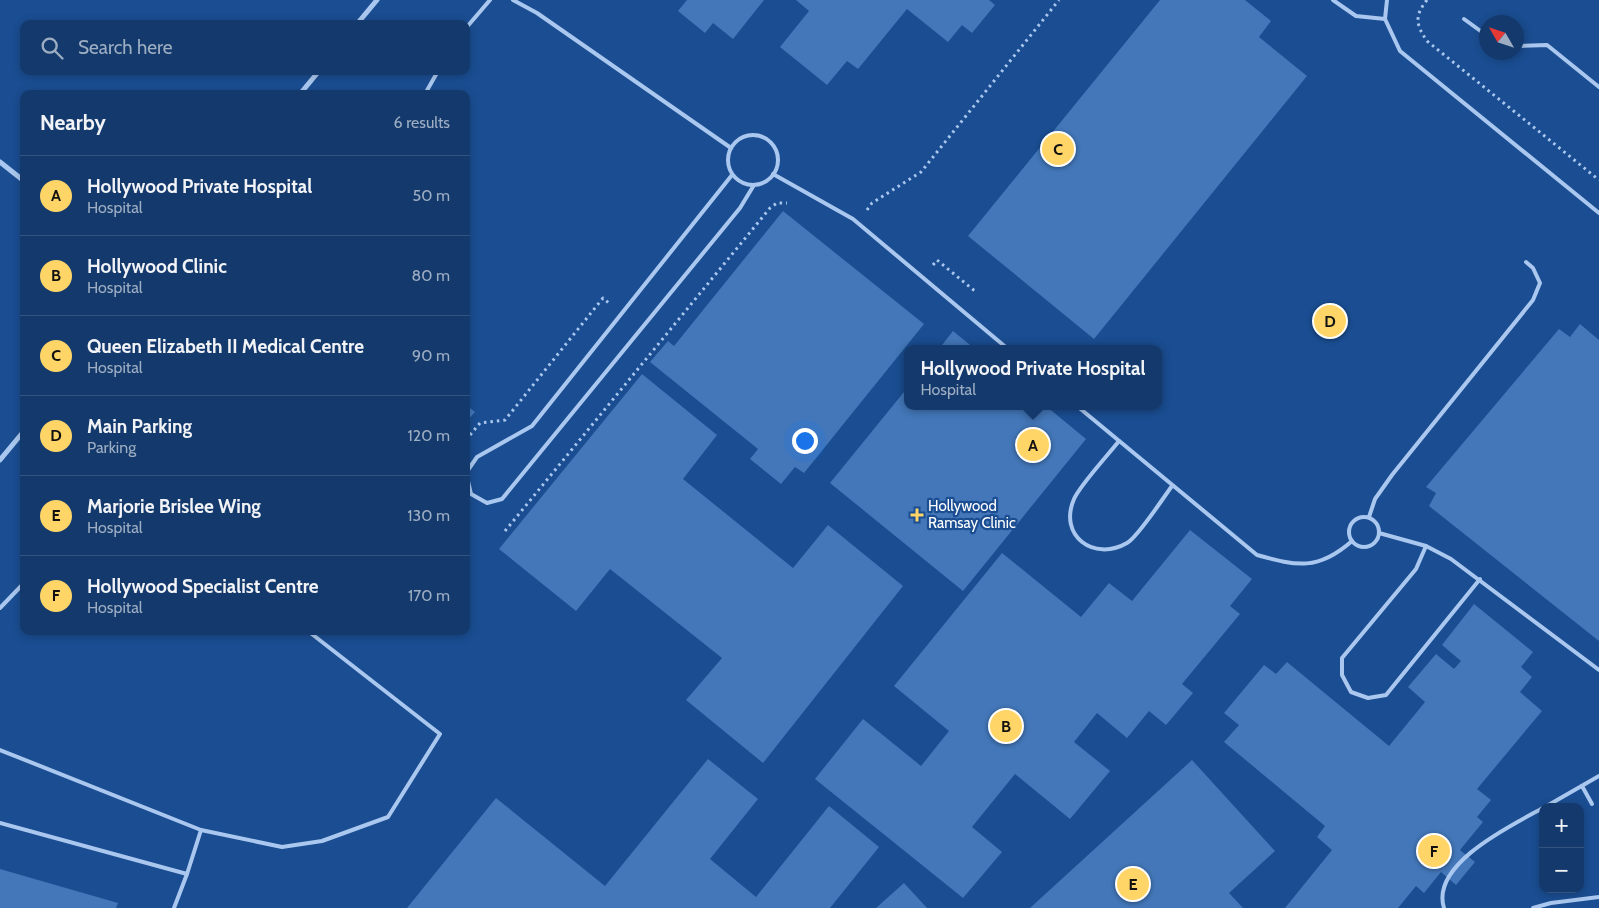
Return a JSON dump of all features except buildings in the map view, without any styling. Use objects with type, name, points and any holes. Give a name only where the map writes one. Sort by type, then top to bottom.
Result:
[{"type":"street","points":[[360,20],[377,0]]},
{"type":"street","points":[[303,90],[316,75]]},
{"type":"street","points":[[0,162],[20,178]]},
{"type":"street","points":[[0,460],[20,436]]},
{"type":"lane","points":[[470,23],[490,0]]},
{"type":"lane","points":[[513,0],[537,13],[731,148]]},
{"type":"lane","points":[[1333,0],[1356,16],[1385,19]]},
{"type":"lane","points":[[1387,0],[1385,19],[1400,51],[1599,213]]},
{"type":"lane","points":[[1464,19],[1479,30]]},
{"type":"lane","points":[[1524,46],[1547,45],[1599,87]]},
{"type":"lane","points":[[427,90],[436,75]]},
{"type":"lane","points":[[750,135],[766,138],[776,151],[778,159],[774,174],[768,180],[754,185],[738,181],[732,175],[728,166],[731,148],[743,137],[750,135]]},
{"type":"lane","points":[[774,174],[857,223],[1003,345]]},
{"type":"lane","points":[[470,467],[477,457],[532,426],[732,175]]},
{"type":"lane","points":[[470,490],[471,494],[487,503],[502,499],[740,208],[754,185]]},
{"type":"lane","points":[[1369,517],[1375,499],[1392,475],[1533,300],[1540,283],[1534,268],[1526,262]]},
{"type":"lane","points":[[1082,410],[1257,555],[1292,564],[1320,562],[1352,541]]},
{"type":"lane","points":[[1119,442],[1074,498],[1070,518],[1076,536],[1090,548],[1110,551],[1129,542],[1172,486]]},
{"type":"lane","points":[[1358,517],[1369,517],[1376,521],[1379,533],[1376,541],[1370,546],[1359,546],[1352,541],[1349,534],[1350,524],[1358,517]]},
{"type":"lane","points":[[1379,533],[1426,546],[1451,559],[1599,670]]},
{"type":"lane","points":[[1426,546],[1416,569],[1342,658],[1342,675],[1350,692],[1368,698],[1386,694],[1480,579]]},
{"type":"lane","points":[[0,608],[20,588]]},
{"type":"lane","points":[[0,750],[201,830],[282,847],[322,841],[388,817],[440,734],[313,635]]},
{"type":"lane","points":[[1551,803],[1599,776]]},
{"type":"lane","points":[[1582,786],[1592,804]]},
{"type":"lane","points":[[1444,908],[1442,893],[1446,882],[1472,850],[1539,810]]},
{"type":"lane","points":[[0,823],[187,874]]},
{"type":"lane","points":[[174,908],[201,830]]},
{"type":"lane","points":[[1533,908],[1551,903],[1599,897]]},
{"type":"path","points":[[857,223],[872,203],[921,172],[1059,0]]},
{"type":"path","points":[[1427,0],[1418,11],[1419,29],[1427,41],[1599,180]]},
{"type":"path","points":[[505,531],[770,208],[776,202],[794,206]]},
{"type":"place","name":"Queen Elizabeth II Medical Centre","points":[[1058,149]]},
{"type":"place","name":"Main Parking","points":[[1330,321]]},
{"type":"place","name":"Hollywood Private Hospital","points":[[1033,445]]},
{"type":"place","name":"Hollywood Ramsay Clinic","points":[[917,515]]},
{"type":"place","name":"Hollywood Clinic","points":[[1006,726]]},
{"type":"place","name":"Hollywood Specialist Centre","points":[[1434,851]]},
{"type":"place","name":"Marjorie Brislee Wing","points":[[1133,884]]}]
